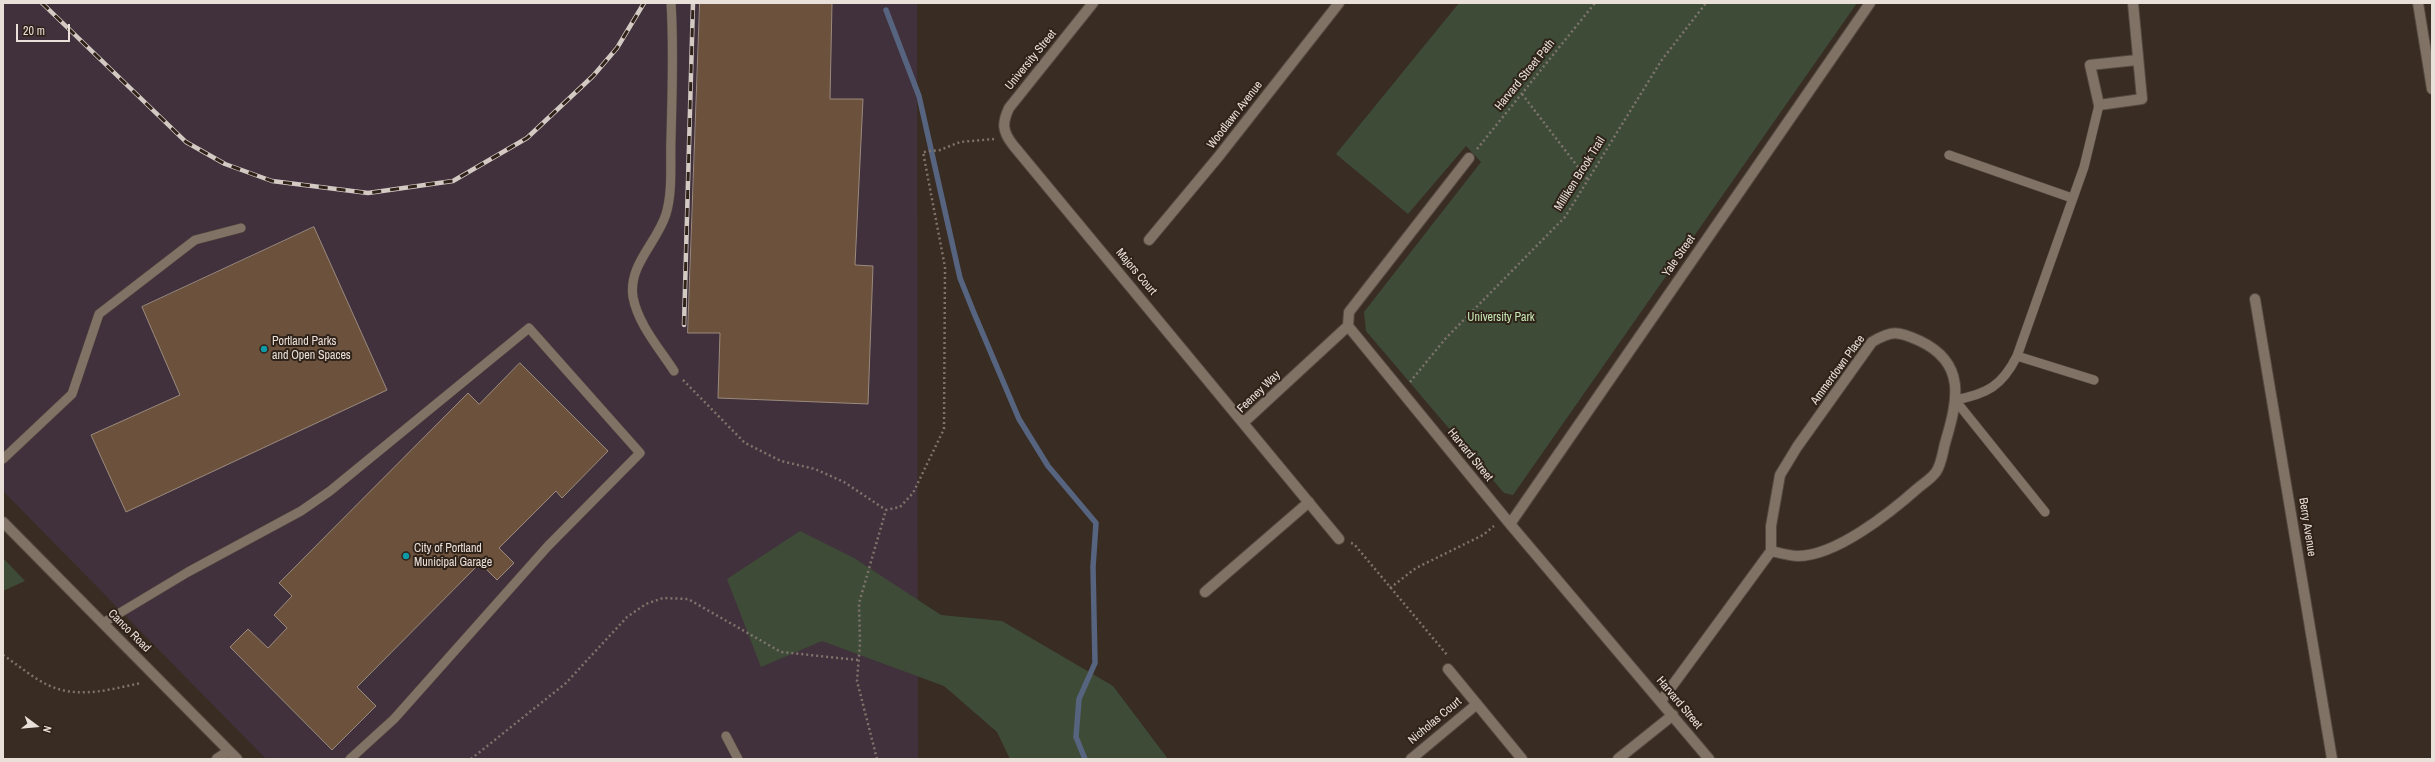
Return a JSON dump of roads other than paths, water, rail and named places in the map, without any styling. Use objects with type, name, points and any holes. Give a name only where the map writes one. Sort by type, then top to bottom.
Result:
[{"type":"street","name":"University Street","points":[[1008,138],[1003,129],[1004,120],[1009,108],[1093,3]]},
{"type":"street","name":"Woodlawn Avenue","points":[[1149,240],[1219,156],[1339,3]]},
{"type":"street","name":"Yale Street","points":[[1508,521],[1870,3]]},
{"type":"street","points":[[2133,3],[2137,60],[2142,99],[2099,105],[2090,65],[2137,60]]},
{"type":"street","points":[[2418,3],[2432,88]]},
{"type":"street","name":"Majors Court","points":[[1008,138],[1244,422]]},
{"type":"street","points":[[1348,326],[1349,312],[1469,158]]},
{"type":"street","name":"Berry Avenue","points":[[2255,299],[2332,759]]},
{"type":"street","name":"Harvard Street","points":[[1348,326],[1508,521],[1709,759]]},
{"type":"street","name":"Feeney Way","points":[[1339,539],[1244,422],[1348,326]]},
{"type":"street","name":"Ammerdown Place","points":[[1888,332],[1908,336],[1929,346],[1944,358],[1955,378],[1955,400],[1954,414],[1937,471],[1889,512],[1854,536],[1820,551],[1798,556],[1771,551],[1770,526],[1780,475],[1797,447],[1872,342],[1888,332]]},
{"type":"street","points":[[1205,592],[1309,502]]},
{"type":"street","name":"Canco Road","points":[[3,522],[237,759]]},
{"type":"street","points":[[1661,701],[1771,551]]},
{"type":"street","name":"Nicholas Court","points":[[1448,669],[1522,759]]},
{"type":"street","name":"Nicholas Court","points":[[1411,759],[1477,704]]},
{"type":"street","points":[[1618,759],[1673,715]]},
{"type":"street","points":[[217,759],[229,751]]},
{"type":"lane","points":[[671,3],[673,52],[670,179],[667,211],[662,227],[637,268],[633,289],[637,311],[645,328],[674,371]]},
{"type":"lane","points":[[2045,512],[1955,400],[1977,396],[1994,387],[2010,370],[2018,356],[2084,167],[2099,105]]},
{"type":"lane","points":[[1949,155],[2072,198]]},
{"type":"lane","points":[[3,459],[72,394],[99,314],[195,240],[241,228]]},
{"type":"lane","points":[[103,623],[188,572],[253,538],[318,499],[529,328],[640,453],[548,546],[394,719],[350,759]]},
{"type":"lane","points":[[2018,356],[2094,380]]},
{"type":"lane","points":[[726,736],[738,759]]},
{"type":"waterway","points":[[886,10],[919,96],[960,278],[974,313],[1019,419],[1048,466],[1096,523],[1093,567],[1095,663],[1079,699],[1076,737],[1085,759]]},
{"type":"railway","points":[[42,3],[186,142],[225,164],[272,181],[368,193],[453,181],[527,138],[593,76],[617,48],[644,3]]},
{"type":"railway","points":[[684,325],[693,3]]},
{"type":"place","name":"Portland Parks and Open Spaces","points":[[264,349]]},
{"type":"place","name":"City of Portland Municipal Garage","points":[[406,556]]},
{"type":"park label","name":"University Park","points":[[1501,318]]}]
